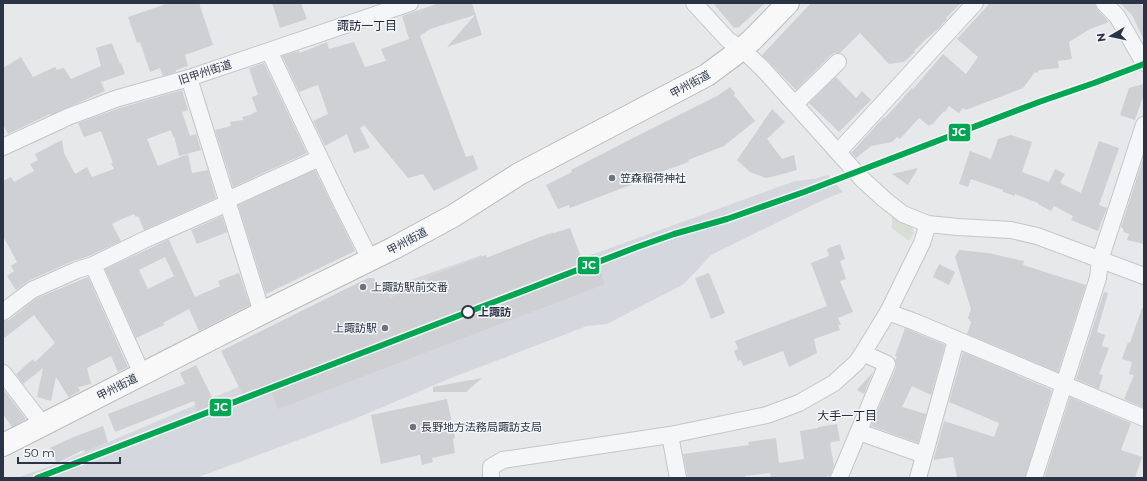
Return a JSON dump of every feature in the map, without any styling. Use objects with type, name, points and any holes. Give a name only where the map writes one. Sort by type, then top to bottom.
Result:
[{"type":"highway","name":"甲州街道","points":[[3,445],[262,313],[370,260],[453,216],[519,174],[706,75],[742,49],[760,33],[788,3]]},
{"type":"street","name":"旧甲州街道","points":[[3,147],[70,116],[92,108],[188,78],[410,3]]},
{"type":"street","points":[[694,3],[728,40],[742,49],[762,69],[861,178],[903,214],[928,224],[1011,230],[1037,236],[1144,276]]},
{"type":"street","points":[[838,152],[975,3]]},
{"type":"street","points":[[1104,3],[1138,38],[1144,63]]},
{"type":"street","points":[[269,51],[370,260]]},
{"type":"street","points":[[795,104],[838,62]]},
{"type":"street","points":[[188,78],[262,313]]},
{"type":"street","points":[[1034,478],[1098,278],[1100,260],[1140,153],[1144,125]]},
{"type":"street","points":[[3,312],[32,290],[77,270],[94,265],[320,158]]},
{"type":"street","points":[[491,478],[491,467],[503,460],[670,435],[767,415],[799,403],[834,383],[856,362],[863,353],[888,312],[922,243],[928,224]]},
{"type":"street","points":[[94,265],[142,374]]},
{"type":"street","points":[[888,312],[1144,418]]},
{"type":"street","points":[[918,478],[956,340]]},
{"type":"street","points":[[839,478],[887,364],[863,353]]},
{"type":"street","points":[[3,373],[43,425]]},
{"type":"street","points":[[859,432],[924,455]]},
{"type":"street","points":[[670,435],[678,478]]},
{"type":"shaded area","points":[[828,175],[843,192],[823,200],[711,255],[684,284],[607,324],[587,326],[451,378],[352,420],[196,478],[16,478],[57,464],[328,350],[373,293],[482,255],[483,259],[553,232],[564,261],[580,259],[795,181],[814,179]]},
{"type":"shaded area","points":[[892,217],[912,225],[914,233],[909,241],[892,228]]},
{"type":"building","points":[[169,3],[199,3],[213,45],[185,55],[188,66],[163,76],[160,68],[150,72],[140,42],[137,43],[128,17]]},
{"type":"building","points":[[272,3],[301,3],[307,19],[280,28]]},
{"type":"building","points":[[439,3],[472,3],[482,35],[447,47],[475,15],[430,29],[420,36],[466,157],[473,155],[478,169],[434,191],[423,174],[408,178],[364,125],[360,128],[370,148],[354,153],[347,134],[325,146],[313,121],[328,114],[318,85],[299,92],[282,56],[299,51],[300,53],[327,42],[329,49],[354,42],[365,67],[386,61],[381,49],[409,39],[402,16]]},
{"type":"building","points":[[713,3],[765,3],[739,27],[734,28]]},
{"type":"building","points":[[811,3],[961,3],[946,18],[947,19],[938,29],[904,62],[889,64],[860,33],[840,53],[831,55],[796,90],[762,55]]},
{"type":"building","points":[[990,3],[1095,3],[1097,9],[1109,22],[1090,29],[1069,42],[1072,59],[1058,61],[1059,68],[1039,70],[1037,73],[1035,72],[1023,88],[966,110],[963,108],[959,113],[949,106],[932,125],[931,124],[929,126],[919,118],[900,139],[897,137],[892,142],[871,146],[856,158],[851,153],[912,88],[913,89],[943,54],[966,74],[978,57],[957,39]]},
{"type":"building","points":[[1120,3],[1141,3],[1144,10],[1144,40],[1132,15]]},
{"type":"building","points":[[112,43],[125,74],[101,82],[105,91],[51,115],[50,114],[8,134],[3,124],[3,68],[21,57],[33,77],[55,67],[57,70],[64,68],[71,79],[101,66],[96,48]]},
{"type":"building","points":[[264,63],[307,153],[233,187],[215,130],[231,126],[230,122],[243,120],[242,117],[257,112],[252,97],[258,95],[249,68]]},
{"type":"building","points":[[836,77],[856,98],[862,91],[871,100],[839,132],[809,103]]},
{"type":"building","points":[[1144,84],[1144,94],[1135,120],[1120,115],[1129,88]]},
{"type":"building","points":[[730,87],[735,93],[734,95],[755,121],[724,146],[688,160],[689,162],[649,176],[650,178],[570,208],[569,205],[558,209],[546,185],[572,172],[571,170],[717,96]]},
{"type":"building","points":[[182,90],[188,110],[182,112],[190,136],[196,134],[201,150],[179,156],[171,130],[147,139],[158,166],[188,154],[192,173],[208,170],[216,198],[144,230],[138,216],[136,217],[134,214],[122,219],[112,224],[121,241],[28,281],[16,290],[7,276],[14,271],[11,266],[17,262],[3,236],[3,181],[11,177],[14,182],[34,171],[30,164],[38,160],[35,154],[62,140],[64,153],[75,174],[87,167],[92,177],[114,169],[101,131],[84,137],[78,123],[120,108]]},
{"type":"building","points":[[772,109],[785,122],[767,139],[782,159],[794,155],[797,170],[766,178],[750,172],[737,160]]},
{"type":"building","points":[[1011,135],[1032,142],[1022,172],[1049,182],[1055,169],[1065,174],[1060,183],[1081,193],[1099,141],[1119,148],[1099,205],[1107,208],[1098,231],[1071,220],[1073,216],[1054,206],[1051,211],[1038,203],[1015,194],[1015,196],[1003,192],[1003,190],[971,179],[968,187],[959,184],[970,151],[991,159],[998,139]]},
{"type":"building","points":[[1144,156],[1144,244],[1127,240],[1129,234],[1124,232],[1121,227]]},
{"type":"building","points":[[918,168],[908,185],[892,174]]},
{"type":"building","points":[[315,170],[355,251],[266,294],[238,205]]},
{"type":"building","points":[[222,216],[227,232],[197,244],[191,230]]},
{"type":"building","points":[[570,228],[581,257],[594,254],[605,284],[278,409],[269,385],[243,395],[221,351],[368,278],[374,278],[379,293],[387,290],[390,299],[406,287],[407,290],[429,282],[428,277],[486,255],[487,258],[548,234]]},
{"type":"building","points":[[170,239],[169,240],[195,297],[220,286],[218,281],[239,273],[250,305],[199,331],[189,309],[163,323],[164,325],[136,338],[105,269]],"holes":[[[165,257],[174,276],[148,289],[139,270]]]},
{"type":"building","points":[[840,244],[845,259],[840,261],[846,279],[840,281],[853,312],[838,318],[841,325],[838,325],[840,330],[814,339],[817,353],[789,367],[783,351],[743,366],[741,360],[738,361],[734,351],[738,349],[735,341],[827,306],[811,263],[829,256],[827,249]]},
{"type":"building","points":[[959,250],[988,253],[1024,261],[1023,265],[1086,285],[1058,372],[967,334],[971,322],[968,318],[971,309],[955,257]]},
{"type":"building","points":[[939,264],[955,272],[949,285],[933,277]]},
{"type":"building","points":[[709,273],[725,313],[711,319],[695,278]]},
{"type":"building","points":[[88,277],[128,367],[118,372],[111,356],[87,368],[91,384],[78,387],[80,391],[69,398],[56,377],[51,401],[37,397],[43,368],[23,384],[16,374],[33,359],[35,362],[55,343],[34,315],[3,339],[3,321],[9,320],[37,298]]},
{"type":"building","points":[[1104,292],[1108,293],[1097,332],[1105,335],[1102,346],[1109,348],[1099,374],[1103,375],[1099,389],[1076,379]]},
{"type":"building","points":[[1142,308],[1144,308],[1144,408],[1124,399],[1134,375],[1129,374],[1132,362],[1122,359],[1128,342],[1130,343]]},
{"type":"building","points":[[905,328],[945,345],[931,395],[912,386],[902,407],[926,414],[918,443],[871,426],[896,368],[895,360],[897,356],[895,356]]},
{"type":"building","points":[[963,352],[1052,390],[1025,478],[957,478],[953,457],[933,460],[944,421],[994,437],[999,423],[949,402]]},
{"type":"building","points":[[196,365],[216,405],[197,412],[194,401],[115,432],[108,414],[185,384],[180,373]]},
{"type":"building","points":[[873,372],[864,394],[857,390]]},
{"type":"building","points":[[482,378],[466,392],[433,392],[433,387]]},
{"type":"building","points":[[3,389],[26,419],[12,427],[3,414]]},
{"type":"building","points":[[1070,397],[1131,423],[1121,450],[1142,457],[1135,478],[1044,478]]},
{"type":"building","name":"長野地方法務局諏訪支局","points":[[447,399],[455,438],[453,439],[455,453],[432,458],[433,462],[422,465],[420,455],[381,464],[371,415]]},
{"type":"building","points":[[837,424],[840,441],[830,443],[834,466],[830,476],[818,478],[771,478],[770,473],[745,476],[745,478],[688,478],[683,454],[749,445],[748,442],[776,438],[779,463],[804,459],[800,431]]},
{"type":"building","points":[[103,426],[108,442],[85,452],[84,450],[81,451],[57,463],[50,448]]},
{"type":"transit line","name":"JC","points":[[37,478],[637,247],[674,234],[727,219],[804,192],[1039,102],[1144,64]]},
{"type":"place","name":"笠森稲荷神社","points":[[612,178]]},
{"type":"place","name":"上諏訪駅前交番","points":[[363,287]]},
{"type":"place","name":"上諏訪","points":[[468,312]]},
{"type":"place","name":"上諏訪駅","points":[[385,328]]},
{"type":"place","name":"長野地方法務局諏訪支局","points":[[413,427]]},
{"type":"district","name":"諏訪一丁目","points":[[367,25]]},
{"type":"district","name":"大手一丁目","points":[[847,415]]}]
